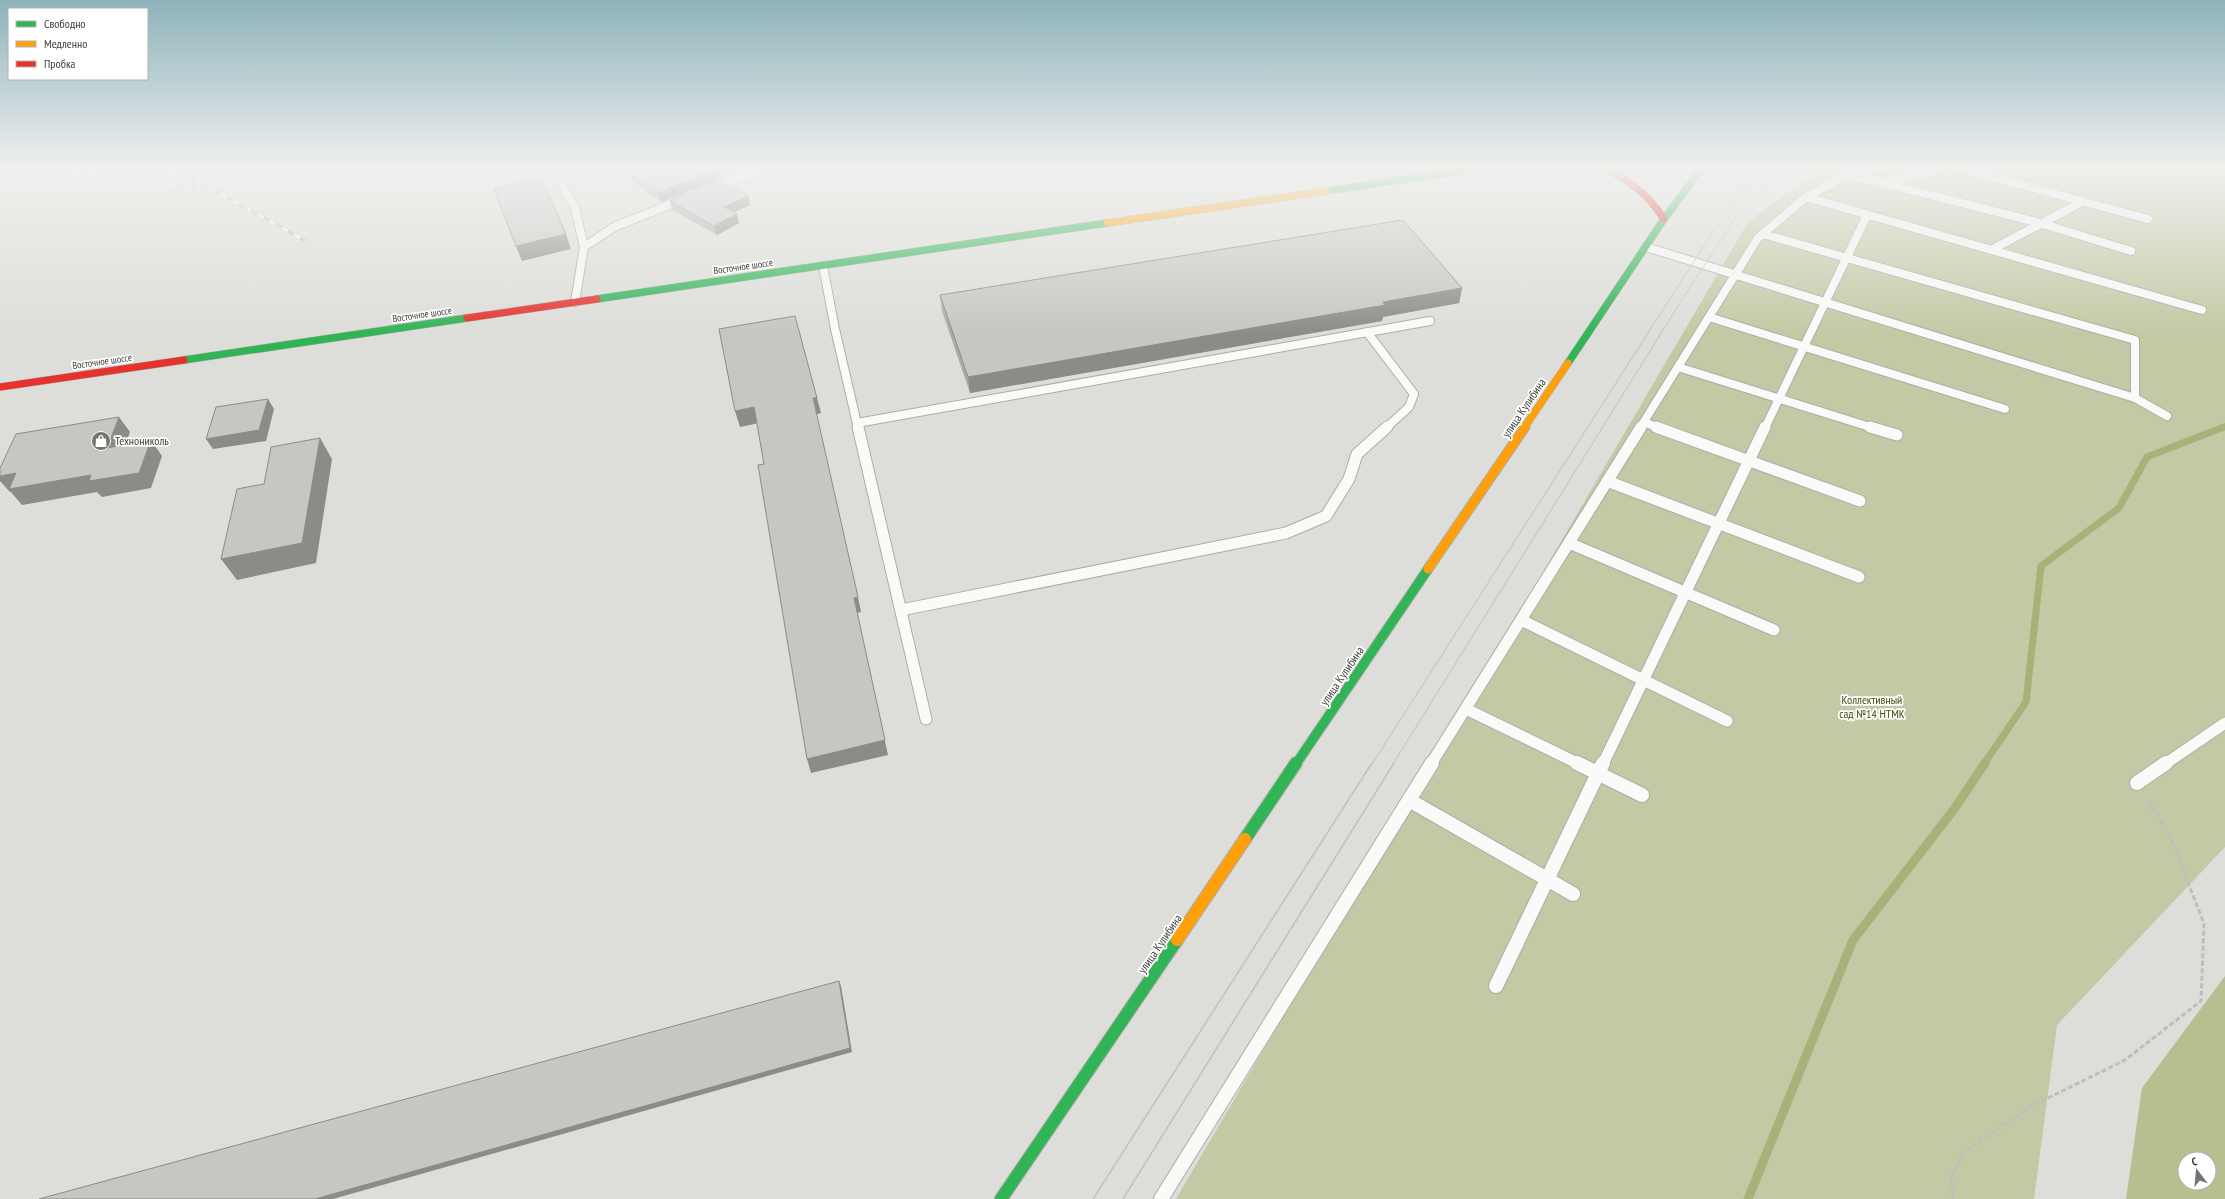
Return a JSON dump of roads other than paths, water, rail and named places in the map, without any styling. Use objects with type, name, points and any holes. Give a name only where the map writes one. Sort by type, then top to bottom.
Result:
[{"type":"main road","name":"Восточное шоссе","points":[[0,388],[1112,223]]},
{"type":"main road","name":"улица Кулибина","points":[[1001,1199],[1661,223]]},
{"type":"lane","points":[[575,302],[584,247],[578,223]]},
{"type":"lane","points":[[584,247],[614,227],[624,223]]},
{"type":"lane","points":[[1161,1199],[1758,238],[1776,223]]},
{"type":"lane","points":[[1496,986],[1863,223]]},
{"type":"lane","points":[[1895,223],[2202,310]]},
{"type":"lane","points":[[1991,250],[2040,223],[2131,251]]},
{"type":"lane","points":[[1763,234],[2134,340],[2135,398]]},
{"type":"lane","points":[[1646,247],[2135,398],[2167,416]]},
{"type":"lane","points":[[823,266],[857,423],[926,719]]},
{"type":"lane","points":[[1709,317],[2005,410]]},
{"type":"lane","points":[[857,423],[1430,321]]},
{"type":"lane","points":[[900,610],[1286,533],[1326,516],[1349,478],[1357,454],[1409,407],[1414,394],[1367,332]]},
{"type":"lane","points":[[1678,368],[1897,435]]},
{"type":"lane","points":[[1644,422],[1860,501]]},
{"type":"lane","points":[[1607,481],[1859,577]]},
{"type":"lane","points":[[1569,543],[1774,630]]},
{"type":"lane","points":[[1521,620],[1728,721]]},
{"type":"lane","points":[[1466,709],[1642,795]]},
{"type":"lane","points":[[2137,783],[2225,723]]},
{"type":"lane","points":[[1409,800],[1573,894]]},
{"type":"waterway","points":[[2221,428],[2225,426]]},
{"type":"waterway","points":[[1984,764],[2026,702],[2041,566],[2119,508],[2147,457],[2224,427]]},
{"type":"waterway","points":[[1748,1199],[1853,940],[1955,808],[1985,763]]},
{"type":"tram line","points":[[1372,764],[1719,223]]},
{"type":"tram line","points":[[1393,764],[1678,306],[1732,223]]},
{"type":"tram line","points":[[1093,1199],[1372,763]]},
{"type":"tram line","points":[[1123,1199],[1394,763]]},
{"type":"railway","points":[[273,223],[304,240]]},
{"type":"place","name":"Технониколь","points":[[101,441]]},
{"type":"park label","name":"Коллективный сад №14 НТМК","points":[[1872,707]]}]
